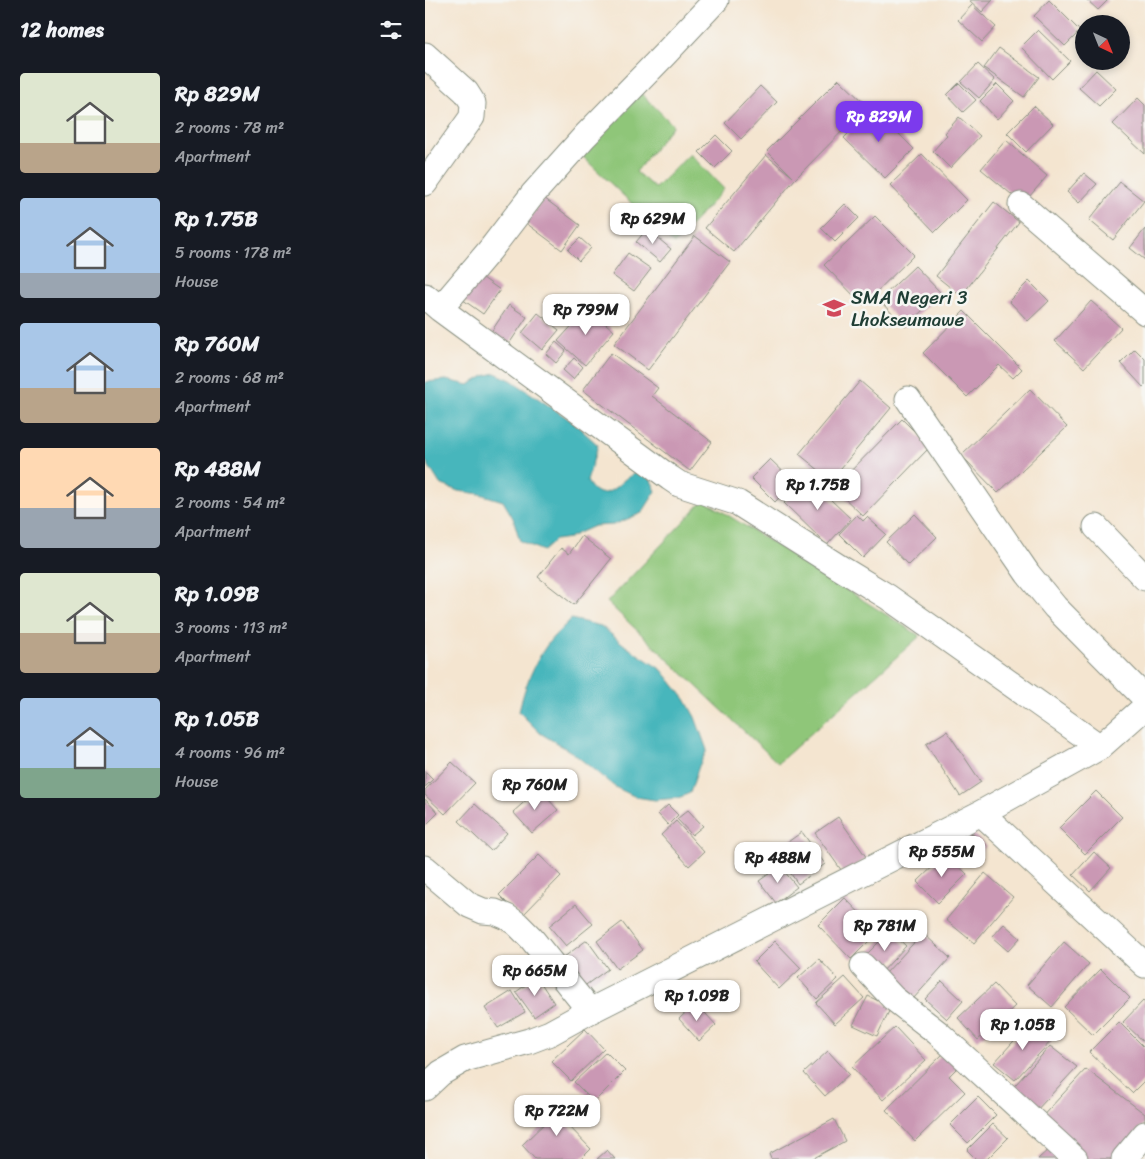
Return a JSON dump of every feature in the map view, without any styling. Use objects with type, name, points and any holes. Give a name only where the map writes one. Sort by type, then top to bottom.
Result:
[{"type":"street","points":[[716,0],[585,136],[539,187],[490,250],[432,302],[669,478],[679,484],[739,502],[888,597],[1100,747]]},
{"type":"street","points":[[425,55],[467,92],[473,103],[472,117],[425,183]]},
{"type":"street","points":[[1021,205],[1145,312]]},
{"type":"street","points":[[908,399],[1028,574],[1055,607],[1145,698]]},
{"type":"street","points":[[1096,526],[1145,578]]},
{"type":"street","points":[[425,1088],[441,1073],[465,1059],[529,1041],[550,1033],[590,1010],[981,814],[1100,747],[1145,707]]},
{"type":"street","points":[[981,814],[1145,965]]},
{"type":"street","points":[[425,868],[469,905],[507,916],[517,924],[531,938],[590,1010]]},
{"type":"street","points":[[863,966],[893,998],[938,1033],[1075,1159]]},
{"type":"street","points":[[1123,1159],[1145,1134]]},
{"type":"green space","points":[[640,92],[673,125],[636,172],[655,188],[690,154],[724,189],[674,244],[581,155]]},
{"type":"green space","points":[[704,500],[920,636],[778,763],[607,602]]},
{"type":"water","points":[[495,373],[511,380],[573,422],[598,445],[587,481],[596,492],[606,493],[639,471],[651,480],[656,491],[642,513],[613,525],[594,526],[569,538],[555,540],[543,551],[520,541],[513,518],[503,501],[480,494],[458,491],[440,484],[425,460],[425,382],[446,380],[469,385],[484,376]]},
{"type":"water","points":[[571,619],[601,626],[627,647],[662,670],[685,699],[695,717],[707,750],[699,766],[690,793],[678,798],[655,800],[636,797],[615,787],[573,753],[540,733],[519,712],[527,684],[539,658],[551,639]]},
{"type":"building","points":[[969,0],[993,0],[982,12]]},
{"type":"building","points":[[1049,0],[1075,26],[1075,36],[1065,46],[1034,16]]},
{"type":"building","points":[[1087,0],[1108,0],[1098,10]]},
{"type":"building","points":[[972,5],[996,27],[982,42],[958,20]]},
{"type":"building","points":[[1038,30],[1070,61],[1052,79],[1021,47]]},
{"type":"building","points":[[999,48],[1039,77],[1024,97],[984,68]]},
{"type":"building","points":[[978,64],[995,80],[979,98],[961,82]]},
{"type":"building","points":[[1096,70],[1116,89],[1099,106],[1079,88]]},
{"type":"building","points":[[839,79],[867,106],[795,179],[734,252],[705,228],[766,155],[793,177],[767,151]]},
{"type":"building","points":[[959,83],[976,100],[963,112],[947,95]]},
{"type":"building","points":[[997,84],[1014,101],[997,119],[980,101]]},
{"type":"building","points":[[760,86],[777,102],[741,139],[725,123]]},
{"type":"building","points":[[1138,98],[1145,105],[1145,154],[1113,124]]},
{"type":"building","points":[[1034,106],[1053,124],[1026,152],[1007,133]]},
{"type":"building","points":[[873,108],[914,149],[885,178],[844,138]]},
{"type":"building","points":[[959,117],[980,136],[950,168],[933,151]]},
{"type":"building","points":[[716,135],[732,151],[715,168],[699,152]]},
{"type":"building","points":[[1006,140],[1047,176],[1023,204],[981,169]]},
{"type":"building","points":[[922,154],[967,200],[935,232],[890,185]]},
{"type":"building","points":[[1084,173],[1097,184],[1079,203],[1067,192]]},
{"type":"building","points":[[1120,182],[1144,201],[1113,240],[1089,220]]},
{"type":"building","points":[[544,198],[580,225],[562,250],[526,223]]},
{"type":"building","points":[[994,202],[1019,222],[961,296],[936,276]]},
{"type":"building","points":[[845,204],[859,218],[835,242],[821,228]]},
{"type":"building","points":[[875,216],[914,255],[863,305],[824,265]]},
{"type":"building","points":[[647,229],[671,249],[660,262],[636,242]]},
{"type":"building","points":[[1145,229],[1145,260],[1130,248]]},
{"type":"building","points":[[695,236],[730,262],[648,370],[614,344]]},
{"type":"building","points":[[580,238],[591,248],[579,261],[568,250]]},
{"type":"building","points":[[628,253],[651,269],[634,291],[612,275]]},
{"type":"building","points":[[915,266],[941,293],[905,327],[879,300]]},
{"type":"building","points":[[476,273],[500,290],[483,314],[459,297]]},
{"type":"building","points":[[1029,281],[1049,301],[1028,321],[1009,301]]},
{"type":"building","points":[[1091,301],[1121,328],[1084,368],[1055,341]]},
{"type":"building","points":[[509,305],[527,317],[509,344],[491,332]]},
{"type":"building","points":[[588,308],[614,331],[585,365],[558,341]]},
{"type":"building","points":[[964,311],[1022,369],[1013,378],[999,365],[967,397],[923,353]]},
{"type":"building","points":[[538,313],[559,330],[542,350],[522,333]]},
{"type":"building","points":[[556,342],[566,351],[556,363],[546,354]]},
{"type":"building","points":[[1135,349],[1145,359],[1145,385],[1143,387],[1121,363]]},
{"type":"building","points":[[611,353],[658,388],[652,396],[712,442],[690,471],[583,390]]},
{"type":"building","points":[[574,358],[583,367],[573,379],[563,370]]},
{"type":"building","points":[[860,381],[891,408],[831,480],[799,454]]},
{"type":"building","points":[[1030,389],[1067,427],[998,493],[961,455]]},
{"type":"building","points":[[902,419],[930,447],[863,516],[834,488]]},
{"type":"building","points":[[770,459],[794,482],[775,502],[751,478]]},
{"type":"building","points":[[808,478],[851,519],[827,545],[784,503]]},
{"type":"building","points":[[915,514],[937,537],[908,565],[886,542]]},
{"type":"building","points":[[857,515],[863,521],[867,517],[886,534],[863,558],[839,534]]},
{"type":"building","points":[[582,536],[611,559],[574,605],[538,577],[561,548],[569,554]]},
{"type":"building","points":[[947,731],[981,782],[960,796],[926,744]]},
{"type":"building","points":[[452,762],[475,783],[445,814],[425,795],[425,790]]},
{"type":"building","points":[[425,771],[433,779],[425,787]]},
{"type":"building","points":[[539,789],[558,810],[532,833],[513,812]]},
{"type":"building","points":[[1096,791],[1122,817],[1085,854],[1059,828]]},
{"type":"building","points":[[425,799],[438,813],[425,826]]},
{"type":"building","points":[[475,804],[507,833],[491,851],[459,821]]},
{"type":"building","points":[[668,805],[678,815],[668,825],[658,814]]},
{"type":"building","points":[[688,810],[703,826],[692,835],[677,819]]},
{"type":"building","points":[[838,817],[867,858],[844,874],[815,833]]},
{"type":"building","points":[[676,821],[704,852],[689,866],[661,835]]},
{"type":"building","points":[[802,832],[825,864],[798,884],[775,851]]},
{"type":"building","points":[[972,833],[986,846],[968,865],[954,852]]},
{"type":"building","points":[[1094,852],[1111,868],[1090,891],[1073,875]]},
{"type":"building","points":[[946,854],[967,874],[938,903],[917,882]]},
{"type":"building","points":[[539,855],[561,876],[521,917],[499,895]]},
{"type":"building","points":[[780,866],[797,887],[776,903],[759,881]]},
{"type":"building","points":[[985,873],[1013,897],[974,943],[946,920]]},
{"type":"building","points":[[845,898],[878,932],[851,959],[818,925]]},
{"type":"building","points":[[576,904],[593,924],[566,946],[549,926]]},
{"type":"building","points":[[622,922],[643,950],[617,969],[597,941]]},
{"type":"building","points":[[1004,924],[1020,938],[1008,951],[992,937]]},
{"type":"building","points":[[890,931],[906,946],[881,973],[864,957]]},
{"type":"building","points":[[923,933],[950,958],[913,999],[885,974]]},
{"type":"building","points":[[587,940],[608,969],[576,992],[556,963]]},
{"type":"building","points":[[775,941],[801,968],[779,989],[754,962]]},
{"type":"building","points":[[1064,942],[1089,964],[1052,1007],[1027,985]]},
{"type":"building","points":[[819,959],[838,979],[817,999],[798,978]]},
{"type":"building","points":[[1101,969],[1130,998],[1093,1035],[1064,1007]]},
{"type":"building","points":[[537,977],[554,1003],[534,1017],[516,992]]},
{"type":"building","points":[[845,977],[864,998],[835,1024],[816,1003]]},
{"type":"building","points":[[942,981],[963,1001],[947,1019],[925,999]]},
{"type":"building","points":[[994,984],[1015,1006],[978,1040],[958,1018]]},
{"type":"building","points":[[512,991],[525,1012],[498,1028],[485,1008]]},
{"type":"building","points":[[868,996],[891,1007],[877,1036],[853,1025]]},
{"type":"building","points":[[1143,1001],[1145,1003],[1145,1043],[1123,1022]]},
{"type":"building","points":[[696,1003],[716,1025],[699,1041],[679,1019]]},
{"type":"building","points":[[1119,1022],[1145,1048],[1145,1080],[1132,1093],[1089,1052]]},
{"type":"building","points":[[1030,1023],[1052,1040],[1015,1080],[994,1063]]},
{"type":"building","points":[[895,1027],[926,1060],[883,1100],[852,1067]]},
{"type":"building","points":[[585,1029],[604,1049],[571,1081],[551,1061]]},
{"type":"building","points":[[1050,1046],[1077,1067],[1034,1113],[1008,1093]]},
{"type":"building","points":[[948,1049],[962,1063],[949,1076],[965,1092],[915,1141],[886,1110]]},
{"type":"building","points":[[828,1051],[849,1074],[825,1096],[804,1073]]},
{"type":"building","points":[[606,1052],[625,1071],[594,1102],[574,1082]]},
{"type":"building","points":[[1086,1069],[1145,1114],[1145,1123],[1112,1159],[1087,1159],[1038,1121]]},
{"type":"building","points":[[558,1097],[574,1114],[565,1122],[591,1149],[581,1159],[535,1159],[522,1145],[552,1116],[546,1109]]},
{"type":"building","points":[[978,1097],[996,1115],[968,1143],[950,1125]]},
{"type":"building","points":[[834,1119],[845,1141],[812,1159],[771,1159],[769,1154]]},
{"type":"building","points":[[993,1124],[1008,1138],[987,1159],[976,1159],[967,1150]]},
{"type":"building","points":[[1050,1148],[1060,1159],[1038,1159]]},
{"type":"building","points":[[607,1150],[615,1159],[597,1159]]},
{"type":"place","name":"SMA Negeri 3 Lhokseumawe","points":[[834,308]]}]
